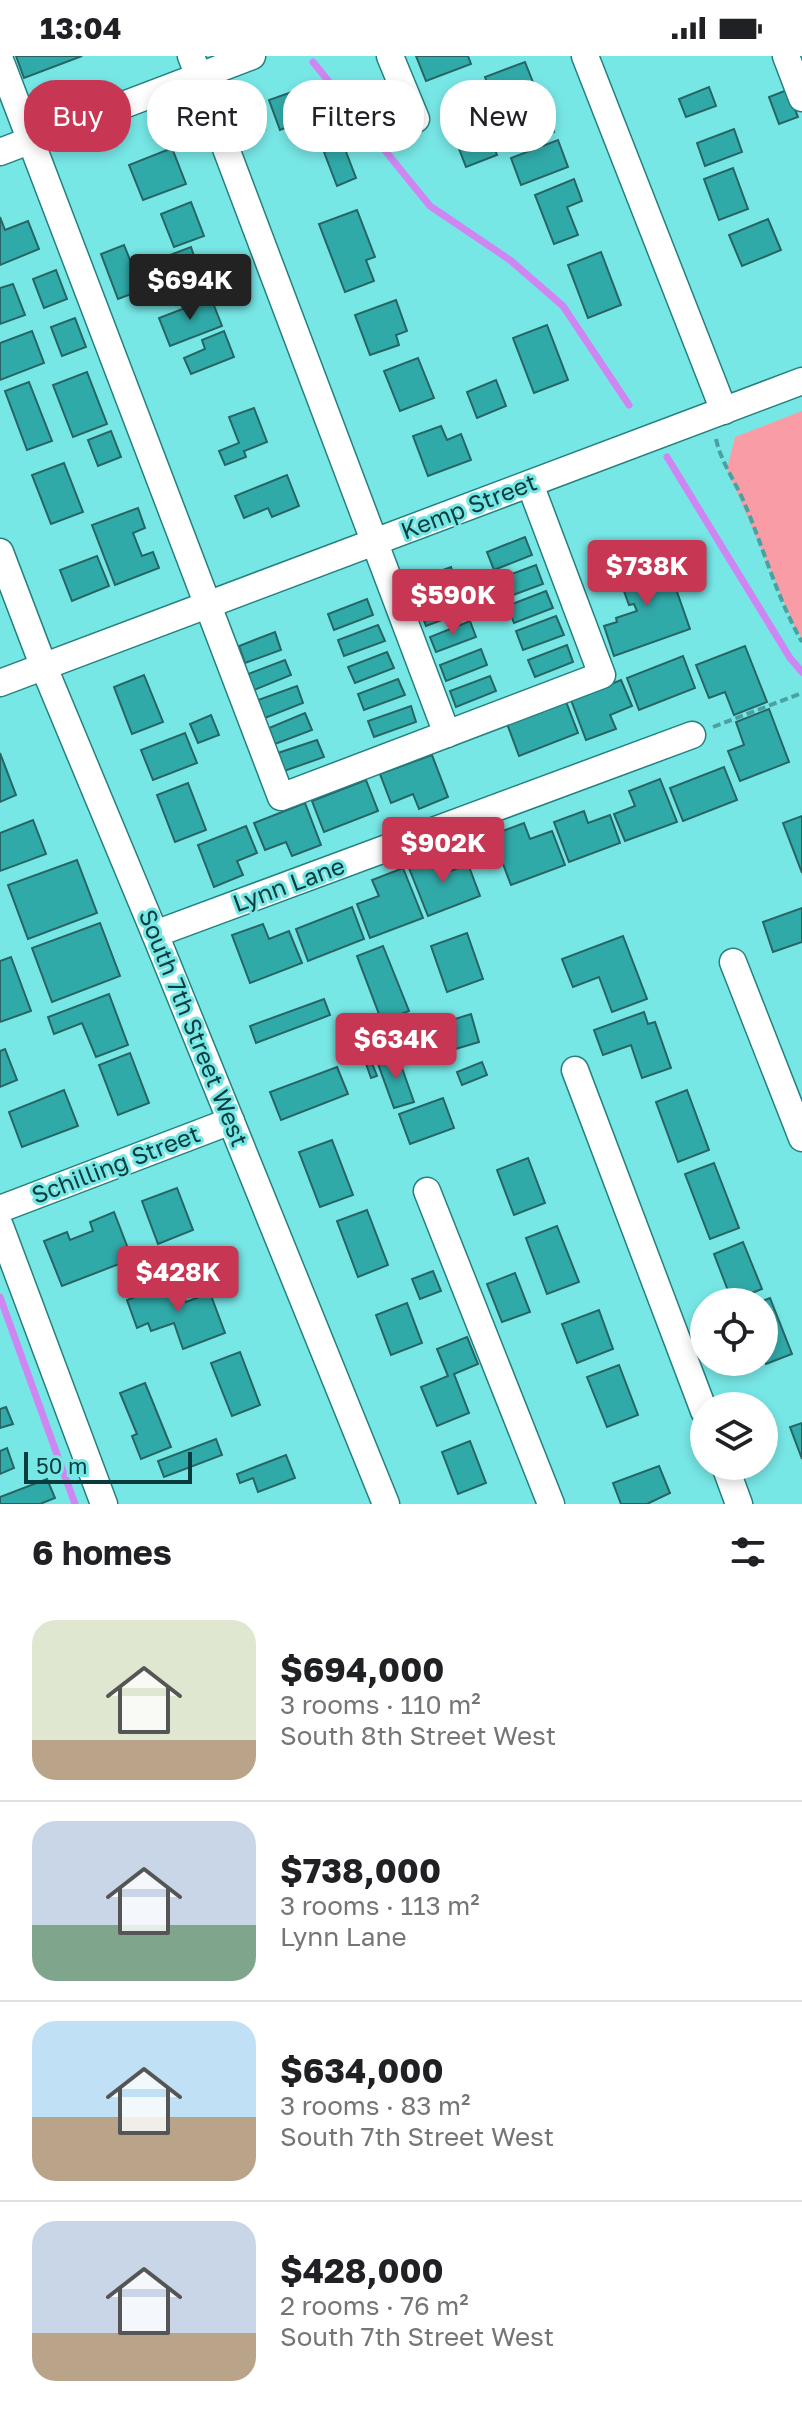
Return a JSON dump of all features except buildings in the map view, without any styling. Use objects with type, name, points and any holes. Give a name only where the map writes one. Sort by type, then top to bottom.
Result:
[{"type":"street","points":[[131,95],[195,66],[252,56]]},
{"type":"street","points":[[390,56],[400,80]]},
{"type":"street","points":[[585,56],[719,422]]},
{"type":"street","points":[[786,56],[802,98]]},
{"type":"street","points":[[0,60],[24,126]]},
{"type":"street","points":[[195,66],[447,734]]},
{"type":"street","points":[[0,152],[24,142]]},
{"type":"street","points":[[34,152],[281,797],[602,675],[530,484]]},
{"type":"street","name":"Kemp Street","points":[[0,683],[530,484],[719,422],[802,381]]},
{"type":"street","name":"South 7th Street West","points":[[0,552],[43,665],[386,1504]]},
{"type":"street","name":"Lynn Lane","points":[[155,934],[692,735]]},
{"type":"street","points":[[733,962],[802,1138]]},
{"type":"street","points":[[575,1070],[697,1392]]},
{"type":"street","name":"Schilling Street","points":[[0,1209],[231,1121]]},
{"type":"street","points":[[427,1191],[551,1504]]},
{"type":"street","points":[[0,1226],[104,1504]]},
{"type":"street","points":[[730,1480],[739,1504]]},
{"type":"path","points":[[719,422],[719,455],[743,500],[788,618],[802,642]]},
{"type":"path","points":[[692,735],[802,693]]},
{"type":"shaded area","points":[[802,411],[802,638],[727,469],[735,437]]},
{"type":"waterway","points":[[313,62],[430,206],[510,260],[563,306],[629,405]]},
{"type":"waterway","points":[[667,457],[790,658],[802,672]]},
{"type":"waterway","points":[[0,1297],[75,1504]]}]
